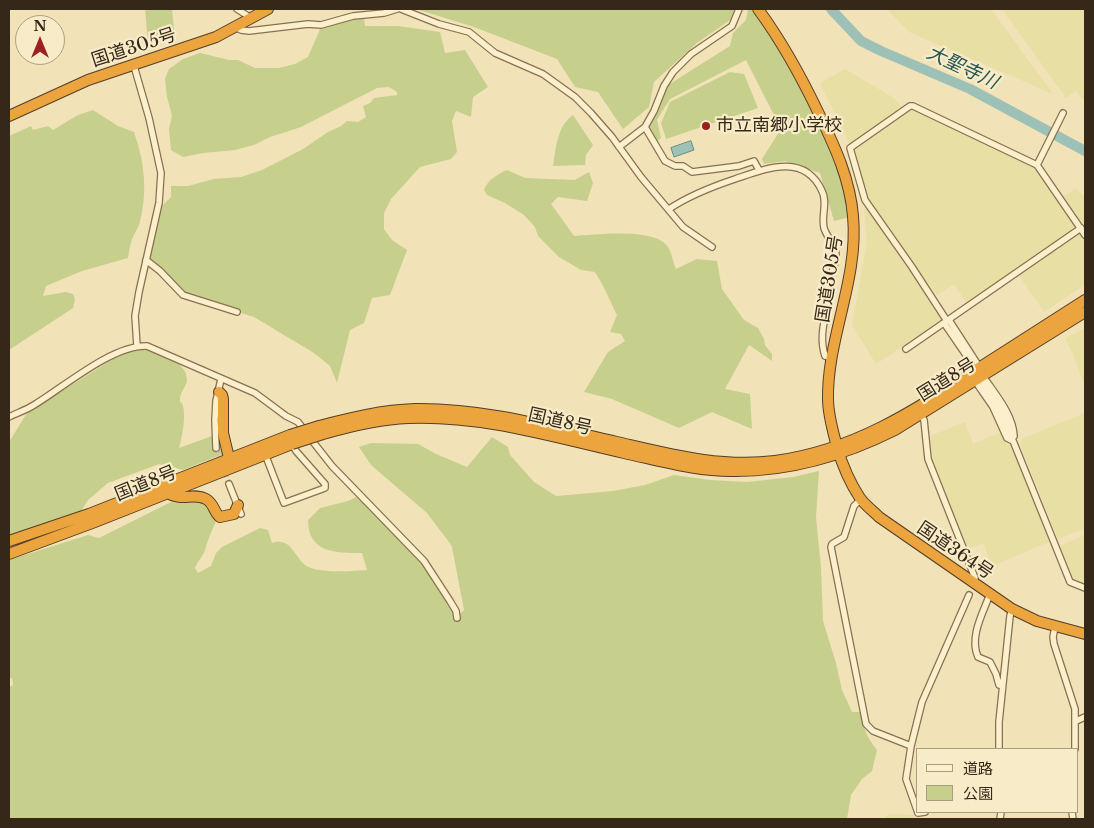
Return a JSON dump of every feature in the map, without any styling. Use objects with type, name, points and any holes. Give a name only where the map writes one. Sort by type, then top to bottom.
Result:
[{"type":"highway","name":"国道305号","points":[[9,116],[88,80],[197,44],[235,27],[268,9]]},
{"type":"highway","name":"国道305号","points":[[758,9],[784,47],[808,91],[836,150],[849,190],[854,229],[851,268],[829,378],[828,409],[839,451]]},
{"type":"highway","name":"国道8号","points":[[839,451],[920,406],[980,377],[1085,300]]},
{"type":"highway","name":"国道8号","points":[[9,540],[106,508],[228,458],[321,430],[361,415],[382,412],[413,409],[472,412],[527,422],[686,458],[711,461],[735,463],[773,461],[839,451],[874,441],[921,416],[1085,312]]},
{"type":"highway","points":[[219,392],[224,399],[223,433],[228,458]]},
{"type":"highway","name":"国道8号","points":[[9,554],[265,454],[291,439]]},
{"type":"highway","name":"国道364号","points":[[839,451],[861,499],[879,517],[1012,609],[1037,621],[1085,634]]},
{"type":"highway","points":[[167,493],[176,498],[195,496],[206,498],[220,518],[234,514],[240,509]]},
{"type":"street","points":[[237,9],[251,18]]},
{"type":"street","points":[[235,27],[249,31],[308,24],[321,25],[353,16],[384,13],[397,9]]},
{"type":"street","points":[[401,9],[438,24],[469,32],[495,53],[543,74],[575,97],[619,146],[641,177],[684,227],[712,247]]},
{"type":"street","points":[[619,146],[645,127],[670,76],[691,54],[732,26],[739,9]]},
{"type":"street","points":[[134,66],[149,118],[161,173],[159,204],[138,292],[136,316],[137,346]]},
{"type":"street","points":[[1013,441],[1007,438],[980,377],[947,321],[865,200],[850,148],[910,106],[913,106],[1038,162],[1085,234]]},
{"type":"street","points":[[1038,162],[1063,113]]},
{"type":"street","points":[[645,127],[666,161],[675,166],[683,166],[692,172],[739,166],[754,161],[759,170]]},
{"type":"street","points":[[669,209],[697,192],[774,166],[793,167],[813,177],[822,191],[825,206],[824,228],[828,239],[835,248],[836,257],[827,288],[822,347],[825,356],[833,358]]},
{"type":"street","points":[[906,349],[1081,228]]},
{"type":"street","points":[[146,260],[160,271],[183,295],[237,312]]},
{"type":"street","points":[[947,321],[968,358]]},
{"type":"street","points":[[9,417],[33,406],[110,356],[137,346],[155,349],[255,394],[286,416],[298,422],[332,466],[424,561],[451,603],[457,618]]},
{"type":"street","points":[[980,377],[1006,410],[1014,434],[1013,441],[1070,582],[1085,588]]},
{"type":"street","points":[[216,448],[216,401],[221,379]]},
{"type":"street","points":[[921,416],[924,420],[928,459],[975,578],[974,583]]},
{"type":"street","points":[[265,454],[284,503],[325,488],[325,484],[296,451],[291,439]]},
{"type":"street","points":[[229,484],[240,509]]},
{"type":"street","points":[[861,499],[854,506],[844,536],[830,547],[866,724],[873,731],[911,746]]},
{"type":"street","points":[[990,594],[978,628],[975,646],[978,657],[990,662],[999,685],[1002,686]]},
{"type":"street","points":[[916,808],[907,784],[906,774],[911,746],[924,694],[969,595]]},
{"type":"street","points":[[999,748],[1002,686],[1012,609]]},
{"type":"street","points":[[1055,627],[1054,644],[1072,700],[1076,721],[1075,748]]},
{"type":"street","points":[[1076,721],[1085,717]]},
{"type":"shaded area","points":[[887,9],[991,9],[1053,94],[909,32]]},
{"type":"shaded area","points":[[1002,9],[1085,9],[1085,98],[1083,100],[1076,91],[1066,98]]},
{"type":"shaded area","points":[[845,69],[894,98],[903,109],[852,145],[850,145],[820,83]]},
{"type":"shaded area","points":[[912,110],[1034,167],[1077,228],[967,304],[954,284],[937,295],[867,199],[853,149]]},
{"type":"shaded area","points":[[1076,188],[1085,197],[1085,231],[1062,198]]},
{"type":"shaded area","points":[[867,207],[944,319],[876,364],[852,325],[867,242],[864,209]]},
{"type":"shaded area","points":[[1079,231],[1085,240],[1085,285],[1044,312],[1018,274]]},
{"type":"shaded area","points":[[1085,328],[1085,386],[1065,338]]},
{"type":"shaded area","points":[[1085,413],[1085,528],[1058,539],[1020,445],[1023,438]]},
{"type":"shaded area","points":[[965,422],[973,444],[1003,431],[1008,444],[1013,447],[1051,541],[992,566],[983,543],[968,549],[932,459],[930,436]]},
{"type":"shaded area","points":[[1085,535],[1085,586],[1074,582],[1060,546]]},
{"type":"shaded area","points":[[890,814],[916,815],[918,819],[883,819]]},
{"type":"green space","points":[[172,9],[175,39],[148,41],[145,10]]},
{"type":"green space","points":[[416,9],[735,9],[730,20],[697,43],[654,82],[649,107],[623,129],[598,92],[575,87],[557,59],[474,27]]},
{"type":"green space","points":[[748,9],[755,9],[790,59],[834,149],[850,217],[834,221],[820,173],[785,161],[764,164],[762,159],[781,129],[746,60],[670,99],[657,120],[661,138],[657,141],[649,127],[668,85],[730,46],[733,33],[746,20]]},
{"type":"green space","points":[[364,17],[365,26],[398,26],[440,32],[445,53],[465,50],[488,87],[473,97],[471,117],[456,111],[452,121],[457,152],[451,159],[420,167],[391,199],[384,213],[384,229],[392,240],[407,250],[390,295],[372,298],[364,323],[350,330],[337,383],[330,366],[314,353],[254,317],[186,295],[147,258],[163,205],[171,197],[171,186],[188,186],[214,179],[241,177],[262,170],[303,149],[347,121],[358,122],[366,117],[363,106],[370,103],[374,98],[397,95],[397,92],[389,87],[377,88],[301,127],[270,137],[254,145],[235,150],[183,157],[171,150],[169,129],[172,116],[165,79],[169,69],[183,59],[200,53],[229,60],[238,60],[255,68],[279,68],[295,64],[308,57],[321,27]]},
{"type":"green space","points":[[730,72],[744,74],[758,108],[666,139],[661,123],[670,102]]},
{"type":"green space","points":[[93,110],[118,126],[134,132],[141,155],[144,178],[144,202],[139,225],[132,239],[128,258],[82,271],[46,286],[43,296],[66,292],[73,294],[75,299],[73,308],[9,350],[9,136],[31,126],[33,130],[48,126],[53,130],[78,115]]},
{"type":"green space","points":[[573,115],[593,145],[586,155],[585,165],[553,166],[560,131]]},
{"type":"green space","points":[[507,170],[525,178],[575,180],[589,172],[593,183],[587,201],[558,197],[551,204],[574,236],[638,234],[651,237],[661,241],[668,247],[676,269],[697,259],[717,261],[722,289],[744,320],[758,328],[765,345],[772,354],[772,361],[749,345],[725,389],[750,394],[752,429],[712,412],[679,428],[612,399],[584,392],[608,352],[625,341],[621,334],[610,332],[617,315],[595,272],[581,270],[559,257],[538,236],[535,227],[524,215],[505,203],[487,195],[484,190],[490,180]]},
{"type":"green space","points":[[143,348],[157,352],[178,363],[186,374],[187,381],[180,399],[184,416],[179,448],[212,436],[213,449],[223,449],[223,454],[183,470],[159,464],[108,483],[88,500],[80,513],[9,535],[9,442],[27,413],[113,359]]},
{"type":"green space","points":[[492,437],[508,447],[510,455],[534,482],[556,496],[613,491],[645,485],[674,475],[710,480],[747,482],[793,477],[819,471],[816,517],[821,568],[823,621],[842,690],[852,712],[860,712],[866,732],[877,750],[872,771],[862,779],[851,795],[847,819],[9,819],[9,687],[13,685],[12,678],[9,678],[9,560],[88,535],[99,538],[175,500],[184,499],[208,503],[217,519],[204,552],[195,568],[198,573],[211,566],[216,553],[222,547],[260,528],[268,530],[272,543],[284,543],[292,548],[301,561],[310,568],[335,571],[367,570],[362,553],[325,549],[318,545],[309,531],[308,520],[320,508],[356,497],[379,515],[426,567],[455,612],[460,614],[464,610],[452,547],[449,542],[427,513],[371,465],[359,447],[371,443],[418,444],[467,467]]},
{"type":"water","points":[[691,141],[694,150],[674,157],[671,148]]},
{"type":"waterway","name":"大聖寺川","points":[[831,9],[861,41],[970,89],[1085,151]]},
{"type":"tunnel","points":[[216,448],[229,484]]},
{"type":"place","name":"市立南郷小学校","points":[[706,126]]}]
